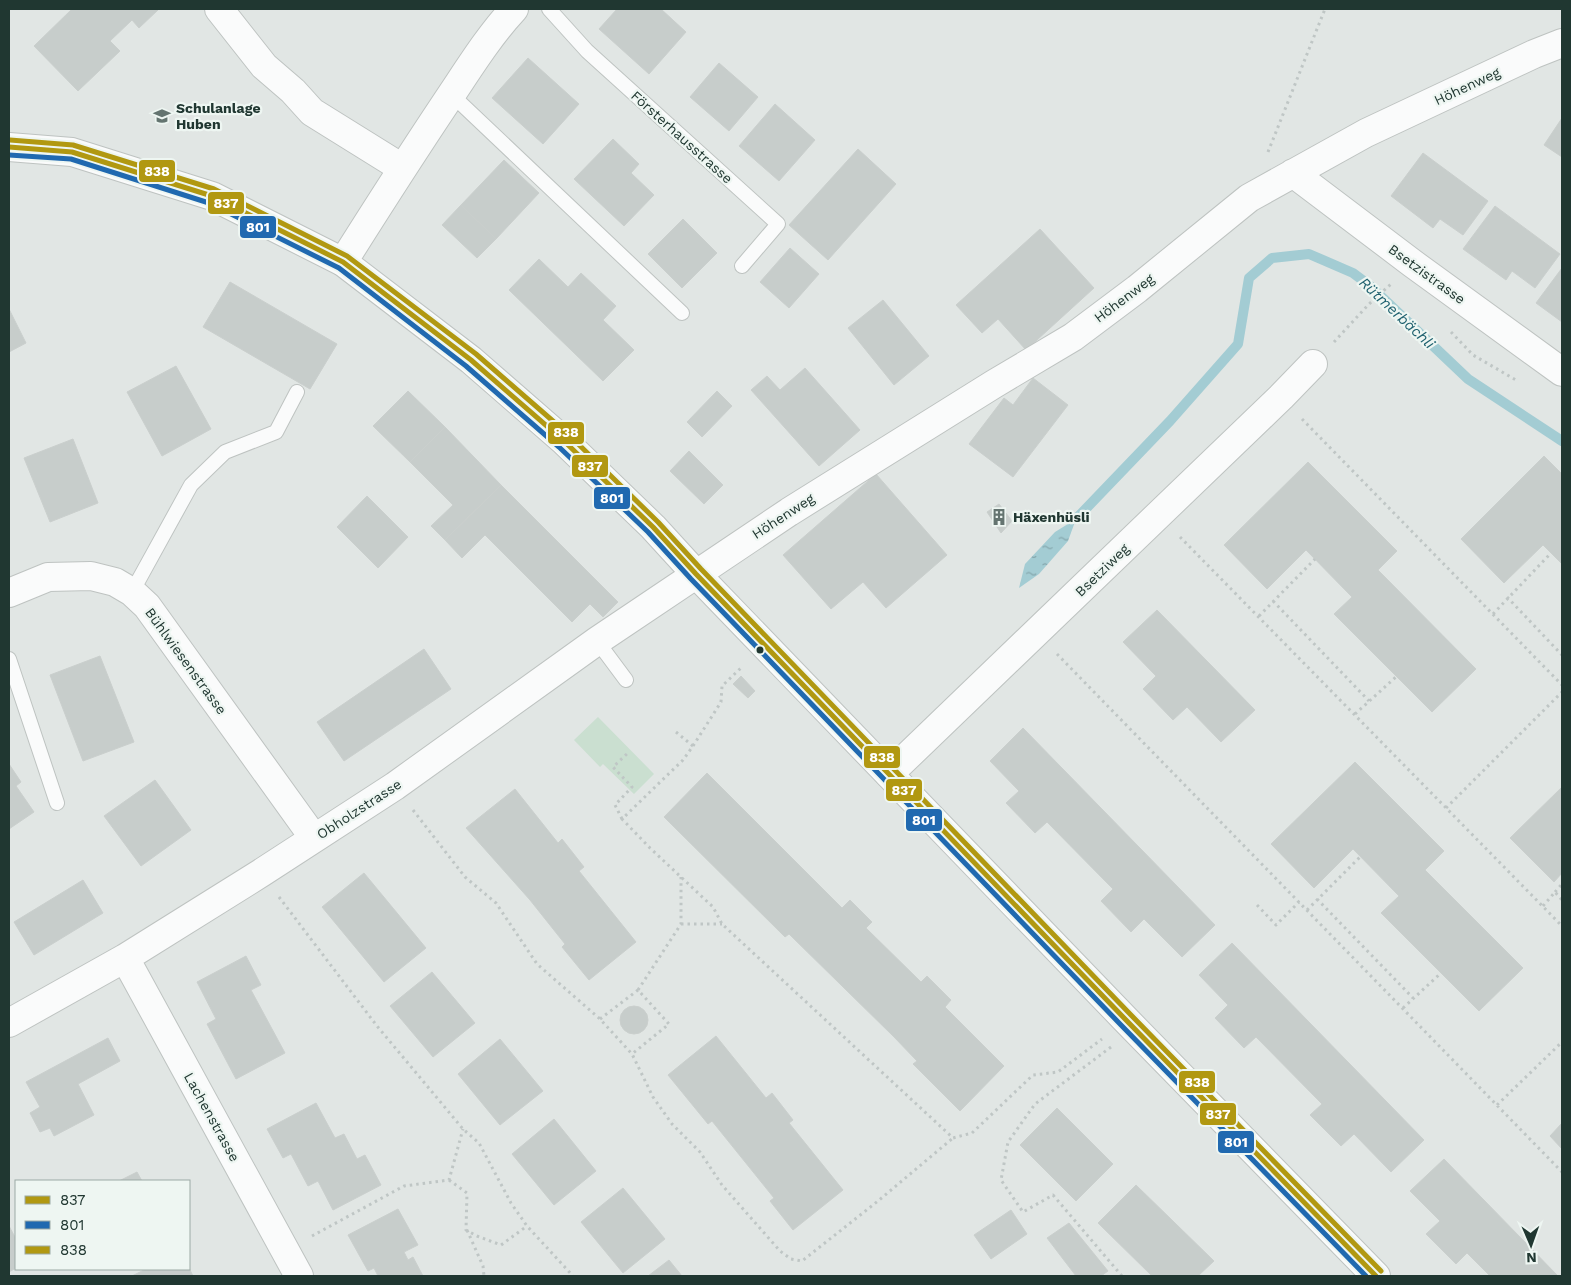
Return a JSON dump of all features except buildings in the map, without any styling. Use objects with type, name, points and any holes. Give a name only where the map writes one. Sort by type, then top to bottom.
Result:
[{"type":"street","points":[[219,9],[264,66],[293,91],[312,112],[402,168]]},
{"type":"street","points":[[343,262],[402,168],[496,28],[514,9]]},
{"type":"street","name":"Höhenweg","points":[[696,574],[797,507],[1072,337],[1136,289],[1249,198],[1366,134],[1534,54],[1562,43]]},
{"type":"street","points":[[9,146],[72,152],[212,196],[343,262],[471,360],[564,440],[653,527],[764,646],[1376,1276]]},
{"type":"street","name":"Bsetzistrasse","points":[[1293,173],[1412,263],[1562,372]]},
{"type":"street","name":"Bsetziweg","points":[[889,774],[1281,398],[1313,364]]},
{"type":"street","name":"Obholzstrasse","points":[[9,1023],[125,958],[261,873],[394,786],[597,641],[696,574]]},
{"type":"street","name":"Bühlwiesenstrasse","points":[[9,594],[48,577],[83,576],[115,582],[132,592],[147,606],[314,838]]},
{"type":"street","name":"Lachenstrasse","points":[[125,958],[299,1276]]},
{"type":"lane","name":"Försterhausstrasse","points":[[549,9],[587,51],[778,224],[742,266]]},
{"type":"lane","points":[[452,94],[682,313]]},
{"type":"lane","points":[[132,592],[191,485],[225,452],[276,432],[297,392]]},
{"type":"lane","points":[[597,641],[626,680]]},
{"type":"lane","points":[[9,659],[57,803]]},
{"type":"path","points":[[1267,153],[1325,9]]},
{"type":"path","points":[[1313,364],[1388,286]]},
{"type":"path","points":[[1281,398],[1562,684]]},
{"type":"path","points":[[1159,514],[1562,926]]},
{"type":"path","points":[[1492,614],[1550,553]]},
{"type":"path","points":[[1259,616],[1315,559]]},
{"type":"path","points":[[1507,597],[1562,655]]},
{"type":"path","points":[[1273,601],[1369,701]]},
{"type":"path","points":[[1036,632],[1562,1172]]},
{"type":"path","points":[[622,819],[683,760],[721,702],[722,686],[764,646]]},
{"type":"path","points":[[1355,714],[1396,676]]},
{"type":"path","points":[[1446,808],[1562,692]]},
{"type":"path","points":[[676,732],[693,746]]},
{"type":"path","points":[[629,752],[613,767],[632,787],[615,806],[622,819],[714,907],[722,924],[952,1138]]},
{"type":"path","points":[[394,786],[465,877],[496,903],[536,964],[600,1018],[632,1054],[653,1097],[672,1124],[700,1152],[722,1185],[780,1251],[791,1259],[802,1260],[878,1201],[952,1138],[972,1133],[1033,1075],[1058,1072],[1074,1060]]},
{"type":"path","points":[[1307,910],[1360,857]]},
{"type":"path","points":[[261,873],[377,1026],[463,1128],[479,1143],[510,1203],[527,1226],[573,1276]]},
{"type":"path","points":[[600,1018],[638,990],[681,924],[681,877]]},
{"type":"path","points":[[1543,906],[1562,884]]},
{"type":"path","points":[[1555,892],[1562,900]]},
{"type":"path","points":[[1317,899],[1413,998]]},
{"type":"path","points":[[1257,905],[1276,925],[1299,902]]},
{"type":"path","points":[[681,924],[722,924]]},
{"type":"path","points":[[1403,1008],[1441,973]]},
{"type":"path","points":[[632,1054],[668,1024],[638,990]]},
{"type":"path","points":[[1122,1276],[1053,1194],[1023,1212],[1001,1180],[1008,1142],[1035,1104],[1074,1073],[1136,1030]]},
{"type":"path","points":[[1497,1105],[1562,1042]]},
{"type":"path","points":[[449,1180],[463,1128]]},
{"type":"path","points":[[285,1251],[404,1186],[449,1180],[467,1193],[466,1230],[483,1266],[484,1276]]},
{"type":"path","points":[[466,1230],[501,1245],[527,1226]]},
{"type":"green space","points":[[598,717],[654,774],[634,794],[603,764],[600,767],[574,740]]},
{"type":"water","points":[[1076,519],[1068,541],[1039,574],[1019,588],[1025,564],[1055,532]]},
{"type":"waterway","name":"Rütmerbächli","points":[[1076,519],[1170,421],[1238,344],[1249,278],[1272,258],[1309,254],[1353,273],[1369,285],[1468,379],[1562,441]]},
{"type":"transit line","name":"838","points":[[10,140],[73,145],[214,189],[347,256],[476,354],[569,435],[658,522],[701,569],[1131,1015],[1381,1271]]},
{"type":"transit line","name":"837","points":[[9,147],[72,152],[212,196],[343,262],[471,360],[564,441],[653,527],[696,574],[1126,1020],[1376,1276]]},
{"type":"transit line","name":"801","points":[[9,155],[71,159],[209,203],[339,268],[466,366],[559,447],[648,532],[691,579],[1121,1025],[1366,1276]]},
{"type":"place","name":"Schulanlage Huben","points":[[162,116]]},
{"type":"place","name":"Häxenhüsli","points":[[999,517]]}]
